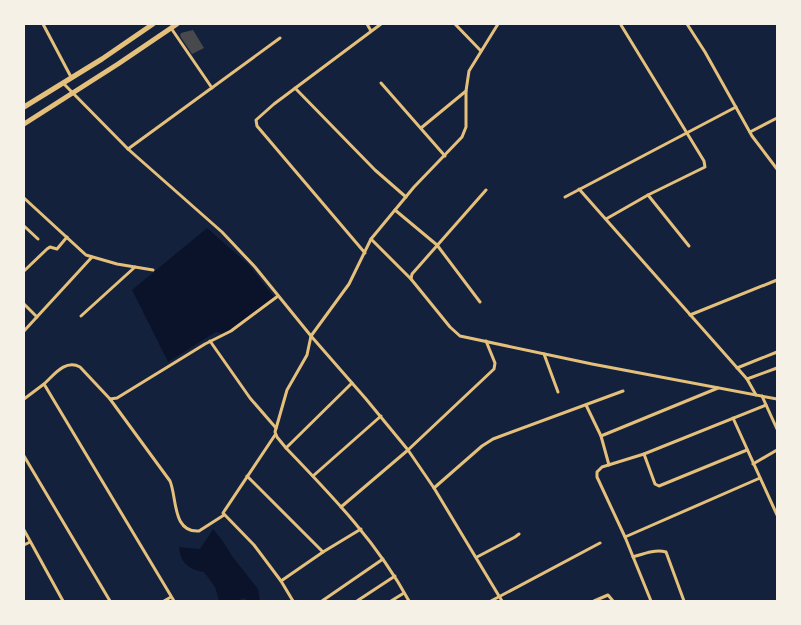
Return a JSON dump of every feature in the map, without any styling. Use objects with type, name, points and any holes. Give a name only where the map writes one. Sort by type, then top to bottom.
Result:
[{"type":"highway","points":[[24,108],[153,24]]},
{"type":"highway","points":[[24,124],[177,24]]},
{"type":"street","points":[[43,24],[72,78]]},
{"type":"street","points":[[367,24],[371,31]]},
{"type":"street","points":[[365,253],[257,126],[256,120],[295,88],[381,24]]},
{"type":"street","points":[[456,24],[481,51]]},
{"type":"street","points":[[24,399],[65,366],[75,364],[90,376],[110,399],[170,481],[175,511],[185,526],[190,530],[199,531],[224,515],[224,511],[275,435],[286,390],[307,355],[310,336],[349,284],[371,239],[414,187],[462,136],[466,127],[466,91],[469,71],[498,24]]},
{"type":"street","points":[[686,24],[705,52],[750,132],[777,169]]},
{"type":"street","points":[[606,220],[648,195],[705,167],[704,161],[621,25]]},
{"type":"street","points":[[171,28],[212,88]]},
{"type":"street","points":[[128,149],[280,38]]},
{"type":"street","points":[[63,83],[128,149],[222,232],[255,267],[310,336],[381,416],[408,450],[477,557],[502,601]]},
{"type":"street","points":[[381,83],[445,156]]},
{"type":"street","points":[[295,88],[375,170],[406,197]]},
{"type":"street","points":[[421,128],[466,91]]},
{"type":"street","points":[[565,197],[736,107]]},
{"type":"street","points":[[750,132],[777,118]]},
{"type":"street","points":[[579,189],[747,379],[756,395]]},
{"type":"street","points":[[411,279],[412,274],[486,190]]},
{"type":"street","points":[[648,195],[689,246]]},
{"type":"street","points":[[24,198],[86,255],[153,270]]},
{"type":"street","points":[[396,210],[438,245],[480,302]]},
{"type":"street","points":[[24,226],[38,239]]},
{"type":"street","points":[[24,271],[47,249],[50,247],[57,248],[67,237]]},
{"type":"street","points":[[371,239],[411,279],[457,335],[544,354],[777,399]]},
{"type":"street","points":[[24,331],[92,257]]},
{"type":"street","points":[[81,316],[135,267]]},
{"type":"street","points":[[690,315],[777,280]]},
{"type":"street","points":[[110,399],[117,398],[210,341],[234,329],[278,296]]},
{"type":"street","points":[[24,304],[37,318]]},
{"type":"street","points":[[210,341],[250,398],[276,428]]},
{"type":"street","points":[[341,507],[408,450],[494,369],[495,363],[486,341]]},
{"type":"street","points":[[737,368],[777,352]]},
{"type":"street","points":[[544,354],[558,392]]},
{"type":"street","points":[[747,379],[777,368]]},
{"type":"street","points":[[286,448],[352,383]]},
{"type":"street","points":[[44,384],[174,601]]},
{"type":"street","points":[[601,436],[719,388]]},
{"type":"street","points":[[434,488],[493,440],[623,391]]},
{"type":"street","points":[[762,396],[777,429]]},
{"type":"street","points":[[586,405],[601,436],[608,465]]},
{"type":"street","points":[[651,601],[625,537],[597,476],[600,469],[644,454],[766,405]]},
{"type":"street","points":[[313,476],[381,416]]},
{"type":"street","points":[[733,418],[777,515]]},
{"type":"street","points":[[275,435],[361,529],[395,576],[409,601]]},
{"type":"street","points":[[644,454],[655,484],[659,486],[747,450]]},
{"type":"street","points":[[753,464],[777,450]]},
{"type":"street","points":[[24,456],[110,601]]},
{"type":"street","points":[[247,476],[323,552]]},
{"type":"street","points":[[625,537],[760,478]]},
{"type":"street","points":[[224,515],[254,545],[281,581],[293,601]]},
{"type":"street","points":[[281,581],[361,529]]},
{"type":"street","points":[[24,530],[64,601]]},
{"type":"street","points":[[477,557],[519,534]]},
{"type":"street","points":[[24,545],[30,542]]},
{"type":"street","points":[[492,601],[600,543]]},
{"type":"street","points":[[633,557],[652,551],[666,552],[684,601]]},
{"type":"street","points":[[322,601],[383,559]]},
{"type":"street","points":[[357,601],[395,576]]},
{"type":"street","points":[[391,601],[404,593]]},
{"type":"street","points":[[594,601],[608,595],[613,601]]},
{"type":"street","points":[[164,601],[171,597]]},
{"type":"water","points":[[207,228],[248,264],[274,297],[224,334],[216,332],[168,362],[132,290]]},
{"type":"water","points":[[213,529],[258,589],[260,601],[249,601],[243,598],[238,601],[219,601],[215,587],[204,572],[194,570],[181,557],[179,547],[200,549]]},
{"type":"building","points":[[193,30],[204,48],[192,54],[180,36],[181,33]]}]
